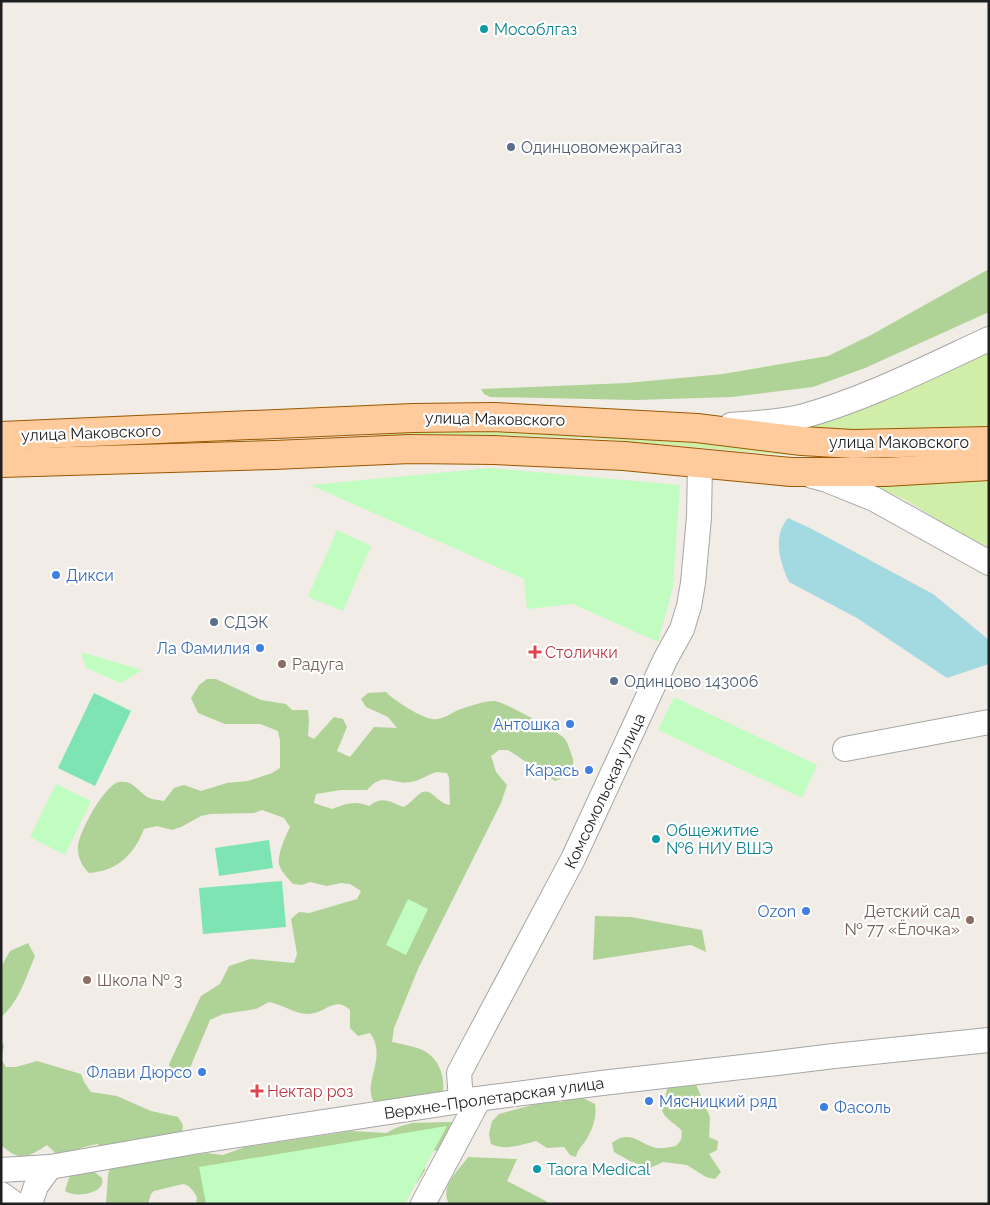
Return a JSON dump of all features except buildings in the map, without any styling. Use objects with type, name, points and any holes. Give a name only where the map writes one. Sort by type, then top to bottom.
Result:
[{"type":"main road","name":"улица Маковского","points":[[1,436],[413,418],[494,417],[697,428],[802,442],[853,444],[989,441]]},
{"type":"main road","name":"улица Маковского","points":[[1,463],[274,455],[410,448],[624,456],[791,472],[885,472],[989,466]]},
{"type":"street","points":[[697,428],[772,421],[802,416],[870,393],[989,340]]},
{"type":"street","name":"Комсомольская улица","points":[[470,1100],[459,1073],[574,859],[665,660],[682,629],[693,583],[699,517],[700,464]]},
{"type":"street","points":[[791,472],[827,480],[851,489],[989,563]]},
{"type":"street","points":[[845,749],[989,722]]},
{"type":"street","name":"Верхне-Пролетарская улица","points":[[1,1170],[50,1167],[199,1141],[470,1100],[834,1056],[989,1040]]},
{"type":"street","points":[[423,1204],[470,1100]]},
{"type":"street","points":[[30,1204],[36,1186],[50,1167]]},
{"type":"street","points":[[1,1194],[15,1204]]},
{"type":"green space","points":[[989,269],[989,312],[865,368],[813,387],[732,397],[635,400],[490,397],[484,394],[481,389],[627,383],[723,374],[828,356],[871,335]]},
{"type":"green space","points":[[989,349],[989,435],[838,433],[786,425]]},
{"type":"green space","points":[[489,426],[982,455],[897,462],[774,454],[587,438],[488,435],[350,435],[1,452],[1,445]]},
{"type":"green space","points":[[491,468],[680,485],[673,587],[658,642],[573,604],[527,609],[524,579],[310,485]]},
{"type":"green space","points":[[989,481],[989,548],[956,531],[906,500],[872,485]]},
{"type":"green space","points":[[337,530],[371,546],[343,611],[308,597]]},
{"type":"green space","points":[[81,652],[142,670],[121,683],[86,668]]},
{"type":"green space","points":[[207,679],[216,679],[261,700],[286,704],[292,710],[308,710],[308,736],[314,739],[334,717],[343,719],[347,727],[337,751],[350,757],[374,727],[397,728],[388,717],[366,707],[361,699],[368,693],[386,692],[401,704],[432,719],[443,718],[458,710],[477,704],[490,701],[499,702],[542,723],[567,742],[573,761],[572,769],[567,775],[555,781],[508,750],[499,750],[491,756],[496,772],[507,785],[501,803],[418,969],[394,1028],[392,1042],[423,1050],[439,1066],[443,1078],[442,1097],[379,1108],[373,1100],[371,1092],[377,1053],[375,1043],[370,1033],[358,1036],[350,1028],[350,1010],[339,1004],[307,1014],[269,1002],[256,1009],[223,1014],[210,1020],[187,1075],[181,1078],[171,1074],[169,1064],[201,996],[220,984],[229,966],[250,959],[294,963],[297,954],[291,919],[299,912],[309,913],[357,899],[361,891],[350,884],[341,883],[327,886],[310,882],[302,885],[293,884],[281,870],[279,864],[282,845],[290,827],[284,818],[262,810],[254,813],[201,816],[172,830],[157,826],[144,829],[130,854],[116,865],[99,872],[89,873],[84,868],[78,854],[79,839],[100,799],[113,785],[119,782],[129,783],[148,797],[164,801],[174,788],[184,785],[201,791],[227,783],[248,781],[272,773],[280,768],[280,740],[278,731],[260,724],[225,724],[198,713],[191,698],[199,685]],"holes":[[[437,772],[447,773],[449,778],[450,805],[443,803],[428,792],[421,793],[404,807],[383,800],[369,806],[355,803],[332,809],[314,803],[316,794],[341,790],[367,790],[373,784],[383,779],[411,782]]]},
{"type":"green space","points":[[94,693],[131,711],[95,786],[58,768]]},
{"type":"green space","points":[[674,697],[817,765],[802,798],[658,730]]},
{"type":"green space","points":[[56,784],[91,801],[65,855],[30,837]]},
{"type":"green space","points":[[269,840],[273,868],[219,876],[215,848]]},
{"type":"green space","points":[[282,881],[286,927],[203,934],[199,888]]},
{"type":"green space","points":[[408,899],[428,909],[406,955],[386,945]]},
{"type":"green space","points":[[595,916],[631,917],[702,930],[706,952],[691,945],[593,960]]},
{"type":"green space","points":[[28,943],[35,956],[17,997],[1,1017],[1,967],[10,951]]},
{"type":"green space","points":[[1,1040],[4,1046],[1,1059]]},
{"type":"green space","points":[[1,1059],[6,1067],[16,1067],[37,1061],[81,1074],[91,1092],[117,1096],[151,1111],[178,1117],[183,1125],[182,1134],[105,1150],[97,1144],[59,1156],[47,1145],[29,1155],[19,1156],[13,1154],[1,1145]]},
{"type":"green space","points":[[694,1080],[710,1117],[709,1137],[718,1141],[717,1150],[709,1154],[721,1172],[715,1179],[706,1177],[687,1165],[663,1162],[650,1168],[630,1161],[614,1152],[612,1143],[624,1137],[634,1138],[656,1148],[676,1146],[681,1140],[682,1131],[662,1111],[669,1081]]},
{"type":"green space","points":[[581,1097],[595,1104],[595,1113],[591,1131],[576,1157],[570,1155],[564,1147],[547,1148],[536,1141],[508,1147],[491,1144],[489,1134],[492,1121],[499,1114],[544,1102],[562,1102],[571,1098]]},
{"type":"green space","points":[[453,1122],[456,1125],[439,1151],[423,1149],[425,1170],[417,1183],[234,1204],[196,1204],[197,1197],[189,1187],[183,1184],[154,1191],[148,1204],[106,1204],[110,1167],[207,1153],[223,1155],[245,1147],[351,1131],[386,1133],[412,1123]]},
{"type":"green space","points":[[447,1126],[405,1204],[206,1204],[199,1167]]},
{"type":"green space","points":[[468,1157],[517,1159],[507,1181],[546,1201],[548,1204],[449,1204],[446,1191],[448,1185]]},
{"type":"green space","points":[[93,1171],[102,1178],[102,1184],[98,1189],[84,1194],[73,1194],[65,1191],[70,1175]]},
{"type":"water","points":[[788,518],[933,594],[989,640],[989,664],[947,678],[857,618],[789,582],[779,550],[780,533]]},
{"type":"place","name":"Мособлгаз","points":[[484,29]]},
{"type":"place","name":"Одинцовомежрайгаз","points":[[511,147]]},
{"type":"place","name":"Дикси","points":[[56,575]]},
{"type":"place","name":"СДЭК","points":[[214,622]]},
{"type":"place","name":"Ла Фамилия","points":[[260,648]]},
{"type":"place","name":"Столички","points":[[535,652]]},
{"type":"place","name":"Радуга","points":[[282,664]]},
{"type":"place","name":"Одинцово 143006","points":[[614,681]]},
{"type":"place","name":"Антошка","points":[[570,724]]},
{"type":"place","name":"Карась","points":[[589,770]]},
{"type":"place","name":"Общежитие №6 НИУ ВШЭ","points":[[656,839]]},
{"type":"place","name":"Ozon","points":[[806,911]]},
{"type":"place","name":"Детский сад № 77 «Ёлочка»","points":[[970,920]]},
{"type":"place","name":"Школа № 3","points":[[87,980]]},
{"type":"place","name":"Флави Дюрсо","points":[[202,1072]]},
{"type":"place","name":"Нектар роз","points":[[257,1091]]},
{"type":"place","name":"Мясницкий ряд","points":[[649,1101]]},
{"type":"place","name":"Фасоль","points":[[824,1107]]},
{"type":"place","name":"Taora Medical","points":[[537,1169]]}]
